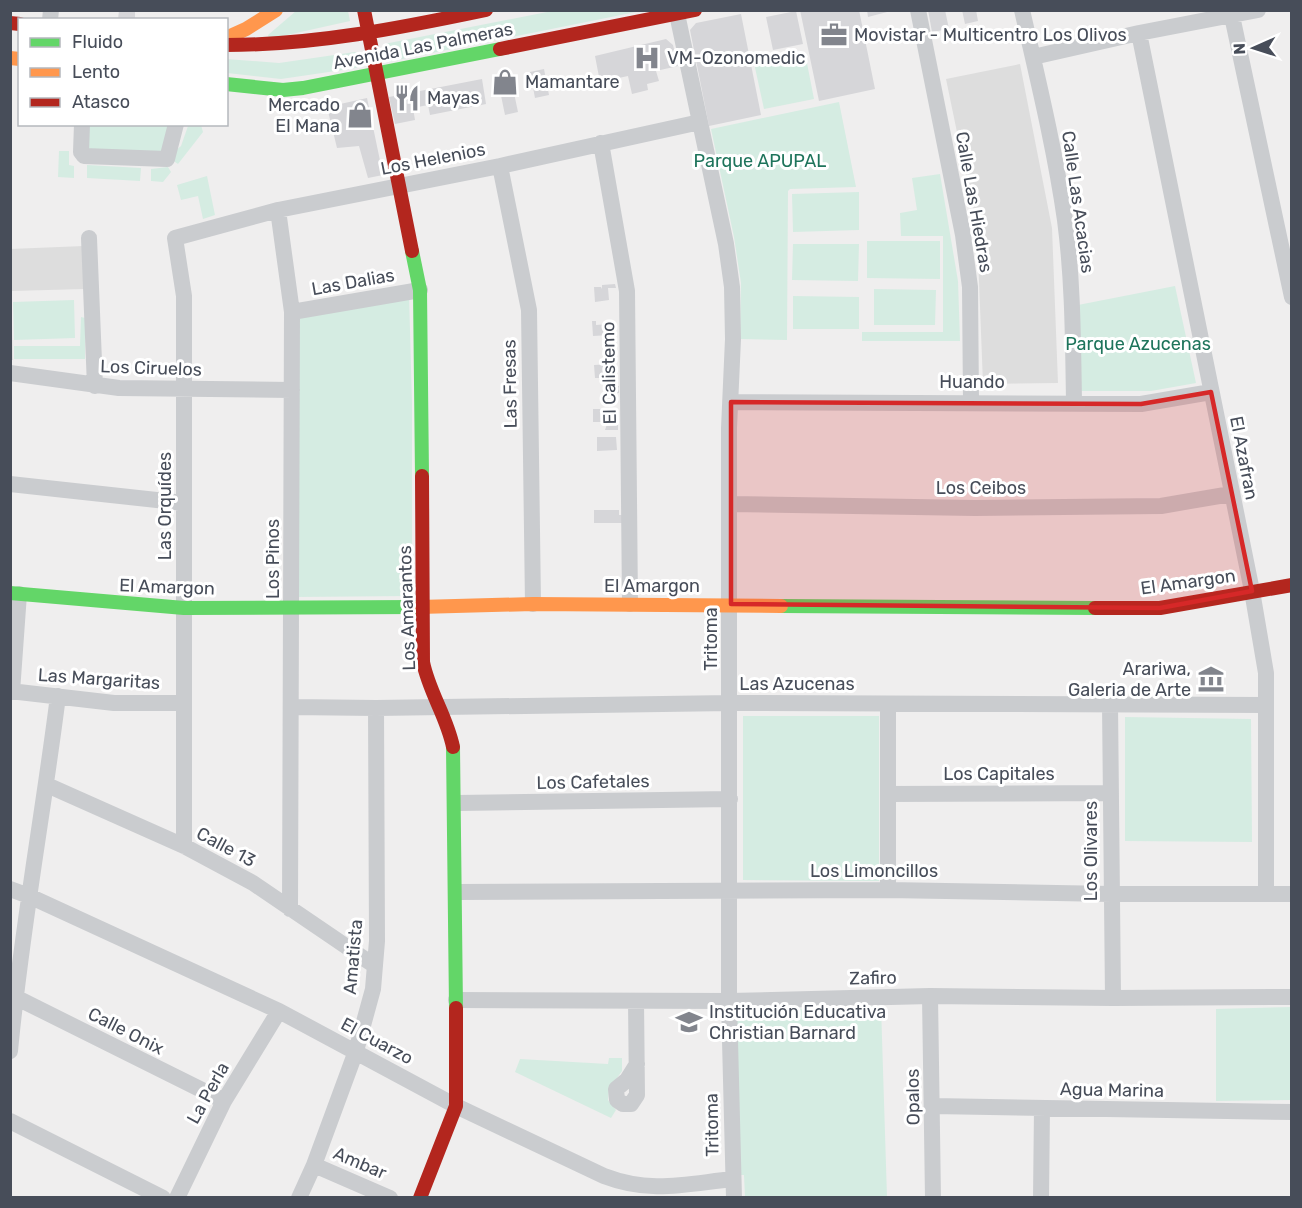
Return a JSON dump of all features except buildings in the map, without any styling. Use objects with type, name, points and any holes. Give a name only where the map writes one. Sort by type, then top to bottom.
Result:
[{"type":"street","points":[[228,37],[276,10]]},
{"type":"street","name":"Los Amarantos","points":[[364,10],[420,290],[424,670],[438,707],[447,720],[454,742],[457,803],[456,1106],[420,1197]]},
{"type":"street","name":"Avenida Las Palmeras","points":[[228,45],[290,45],[369,35],[486,10]]},
{"type":"street","name":"Avenida Las Palmeras","points":[[228,84],[283,90],[377,74],[695,10]]},
{"type":"street","name":"Calle Las Hiedras","points":[[918,10],[963,235],[971,318],[971,402]]},
{"type":"street","name":"Calle Las Acacias","points":[[1022,10],[1051,140],[1065,221],[1071,297],[1074,402]]},
{"type":"street","points":[[1033,57],[1139,33],[1258,10]]},
{"type":"street","name":"Tritoma","points":[[677,14],[726,244],[732,287],[732,402],[729,428],[731,504],[729,1001],[734,1197]]},
{"type":"street","points":[[1232,16],[1292,297]]},
{"type":"street","name":"El Azafran","points":[[1139,33],[1252,591],[1266,673],[1266,894]]},
{"type":"street","name":"Los Helenios","points":[[175,238],[278,210],[500,166],[700,122]]},
{"type":"street","points":[[82,126],[81,152],[84,156],[167,159],[175,126]]},
{"type":"street","name":"El Calistemo","points":[[601,143],[627,291],[630,604]]},
{"type":"street","name":"Las Fresas","points":[[500,166],[528,310],[533,604]]},
{"type":"street","name":"Los Pinos","points":[[278,210],[292,312],[290,909]]},
{"type":"street","points":[[89,238],[95,386]]},
{"type":"street","name":"Las Orquídes","points":[[175,238],[184,296],[184,846]]},
{"type":"street","name":"Las Dalias","points":[[292,312],[420,290]]},
{"type":"street","name":"Los Ciruelos","points":[[10,373],[95,386],[185,390],[292,390]]},
{"type":"street","name":"Huando","points":[[732,402],[1141,404],[1210,392]]},
{"type":"street","points":[[10,484],[184,503]]},
{"type":"street","name":"Los Ceibos","points":[[731,504],[975,508],[1161,506],[1231,494]]},
{"type":"street","name":"El Amargon","points":[[15,593],[184,608],[731,604],[1160,608],[1292,585]]},
{"type":"street","points":[[11,691],[15,593]]},
{"type":"street","name":"Las Margaritas","points":[[11,691],[114,703],[184,703]]},
{"type":"street","points":[[10,1051],[13,997],[47,785],[58,696]]},
{"type":"street","name":"Las Azucenas","points":[[292,707],[730,704],[1266,705]]},
{"type":"street","points":[[888,704],[888,890]]},
{"type":"street","name":"Los Olivares","points":[[1110,704],[1113,998]]},
{"type":"street","name":"Amatista","points":[[299,1197],[314,1165],[356,1051],[373,989],[377,941],[376,708]]},
{"type":"street","name":"Calle 13","points":[[47,785],[184,846],[253,883],[375,966]]},
{"type":"street","name":"Los Capitales","points":[[888,794],[1111,793]]},
{"type":"street","name":"Los Cafetales","points":[[457,803],[730,799]]},
{"type":"street","name":"El Cuarzo","points":[[10,889],[279,1011],[456,1106],[623,1183],[658,1187],[733,1179]]},
{"type":"street","name":"Los Limoncillos","points":[[457,892],[888,890],[1292,894]]},
{"type":"street","name":"Zafiro","points":[[456,1000],[729,1001],[930,996],[1292,997]]},
{"type":"street","name":"Opalos","points":[[930,996],[933,1197]]},
{"type":"street","name":"Calle Onix","points":[[13,997],[224,1101]]},
{"type":"street","points":[[636,1001],[637,1064]]},
{"type":"street","name":"La Perla","points":[[177,1197],[224,1101],[279,1011]]},
{"type":"street","name":"Agua Marina","points":[[933,1106],[1292,1112]]},
{"type":"street","points":[[1041,1197],[1042,1108]]},
{"type":"street","points":[[10,1121],[163,1197]]},
{"type":"street","name":"Ambar","points":[[314,1165],[390,1197]]},
{"type":"highlighted area","points":[[1211,392],[1252,591],[1160,608],[731,604],[731,402],[1141,404]]},
{"type":"shaded area","points":[[1020,64],[1052,228],[1058,383],[983,384],[977,229],[946,79]]},
{"type":"shaded area","points":[[84,246],[85,289],[11,291],[13,360],[10,360],[10,249]]},
{"type":"green space","points":[[296,11],[348,11],[350,21],[269,39],[268,35]]},
{"type":"green space","points":[[552,11],[641,11],[387,62],[384,44]]},
{"type":"green space","points":[[355,52],[360,54],[361,64],[356,68],[281,79],[228,73],[228,59],[279,63]]},
{"type":"green space","points":[[805,53],[814,99],[764,109],[754,63]]},
{"type":"green space","name":"Parque APUPAL","points":[[839,102],[856,187],[790,189],[788,191],[787,340],[740,339],[741,283],[734,237],[711,129]]},
{"type":"green space","points":[[82,126],[176,126],[167,159],[81,152]]},
{"type":"green space","points":[[188,126],[201,126],[203,132],[178,164],[172,160],[175,151],[181,146]]},
{"type":"green space","points":[[59,151],[69,151],[69,165],[74,166],[74,178],[58,177]]},
{"type":"green space","points":[[87,165],[141,168],[140,181],[87,178]]},
{"type":"green space","points":[[168,167],[171,172],[163,182],[151,181],[151,169]]},
{"type":"green space","points":[[940,174],[958,281],[960,341],[862,341],[862,332],[943,332],[943,236],[901,236],[900,213],[917,210],[912,178]]},
{"type":"green space","points":[[207,176],[215,215],[203,219],[198,196],[181,200],[177,185]]},
{"type":"green space","points":[[859,192],[859,230],[793,232],[792,194]]},
{"type":"green space","points":[[867,241],[940,241],[940,279],[867,278]]},
{"type":"green space","points":[[793,244],[859,244],[858,281],[792,280]]},
{"type":"green space","name":"Parque Azucenas","points":[[1175,286],[1196,383],[1151,391],[1078,391],[1078,305]]},
{"type":"green space","points":[[874,289],[936,290],[935,325],[874,325]]},
{"type":"green space","points":[[409,294],[412,404],[412,596],[295,597],[296,314]]},
{"type":"green space","points":[[793,296],[859,297],[859,329],[793,329]]},
{"type":"green space","points":[[74,300],[75,338],[14,340],[13,302]]},
{"type":"green space","points":[[81,317],[85,318],[85,359],[14,359],[14,346],[80,346]]},
{"type":"green space","points":[[743,716],[879,716],[879,881],[743,880]]},
{"type":"green space","points":[[1125,717],[1251,719],[1252,842],[1125,841]]},
{"type":"green space","points":[[881,1006],[887,1197],[745,1197],[744,1175],[736,1175],[731,1011]]},
{"type":"green space","points":[[1291,1007],[1291,1100],[1216,1101],[1216,1009]]},
{"type":"green space","points":[[609,1058],[622,1058],[622,1071],[609,1089],[608,1100],[616,1110],[611,1118],[515,1072],[520,1059],[608,1064]]},
{"type":"traffic: fast","points":[[228,84],[283,90],[303,88],[500,49]]},
{"type":"traffic: fast","points":[[412,251],[420,290],[422,476]]},
{"type":"traffic: fast","points":[[10,593],[184,608],[419,607]]},
{"type":"traffic: fast","points":[[781,606],[1095,608]]},
{"type":"traffic: fast","points":[[453,747],[456,1008]]},
{"type":"traffic: slow","points":[[228,37],[276,10]]},
{"type":"traffic: slow","points":[[10,58],[18,59]]},
{"type":"traffic: slow","points":[[419,607],[533,604],[781,606]]},
{"type":"traffic: jam","points":[[364,10],[412,251]]},
{"type":"traffic: jam","points":[[228,45],[325,39],[486,10]]},
{"type":"traffic: jam","points":[[500,49],[695,10]]},
{"type":"traffic: jam","points":[[10,23],[18,24]]},
{"type":"traffic: jam","points":[[422,476],[423,662],[453,747]]},
{"type":"traffic: jam","points":[[1095,608],[1160,608],[1292,585]]},
{"type":"traffic: jam","points":[[420,1198],[456,1106],[456,1008]]},
{"type":"place","name":"Movistar - Multicentro Los Olivos","points":[[834,35]]},
{"type":"place","name":"VM-Ozonomedic","points":[[647,58]]},
{"type":"place","name":"Mamantare","points":[[505,82]]},
{"type":"place","name":"Mayas","points":[[407,98]]},
{"type":"place","name":"Mercado El Mana","points":[[360,115]]},
{"type":"place","name":"Arariwa, Galeria de Arte","points":[[1211,679]]},
{"type":"place","name":"Institución Educativa Christian Barnard","points":[[689,1022]]}]
